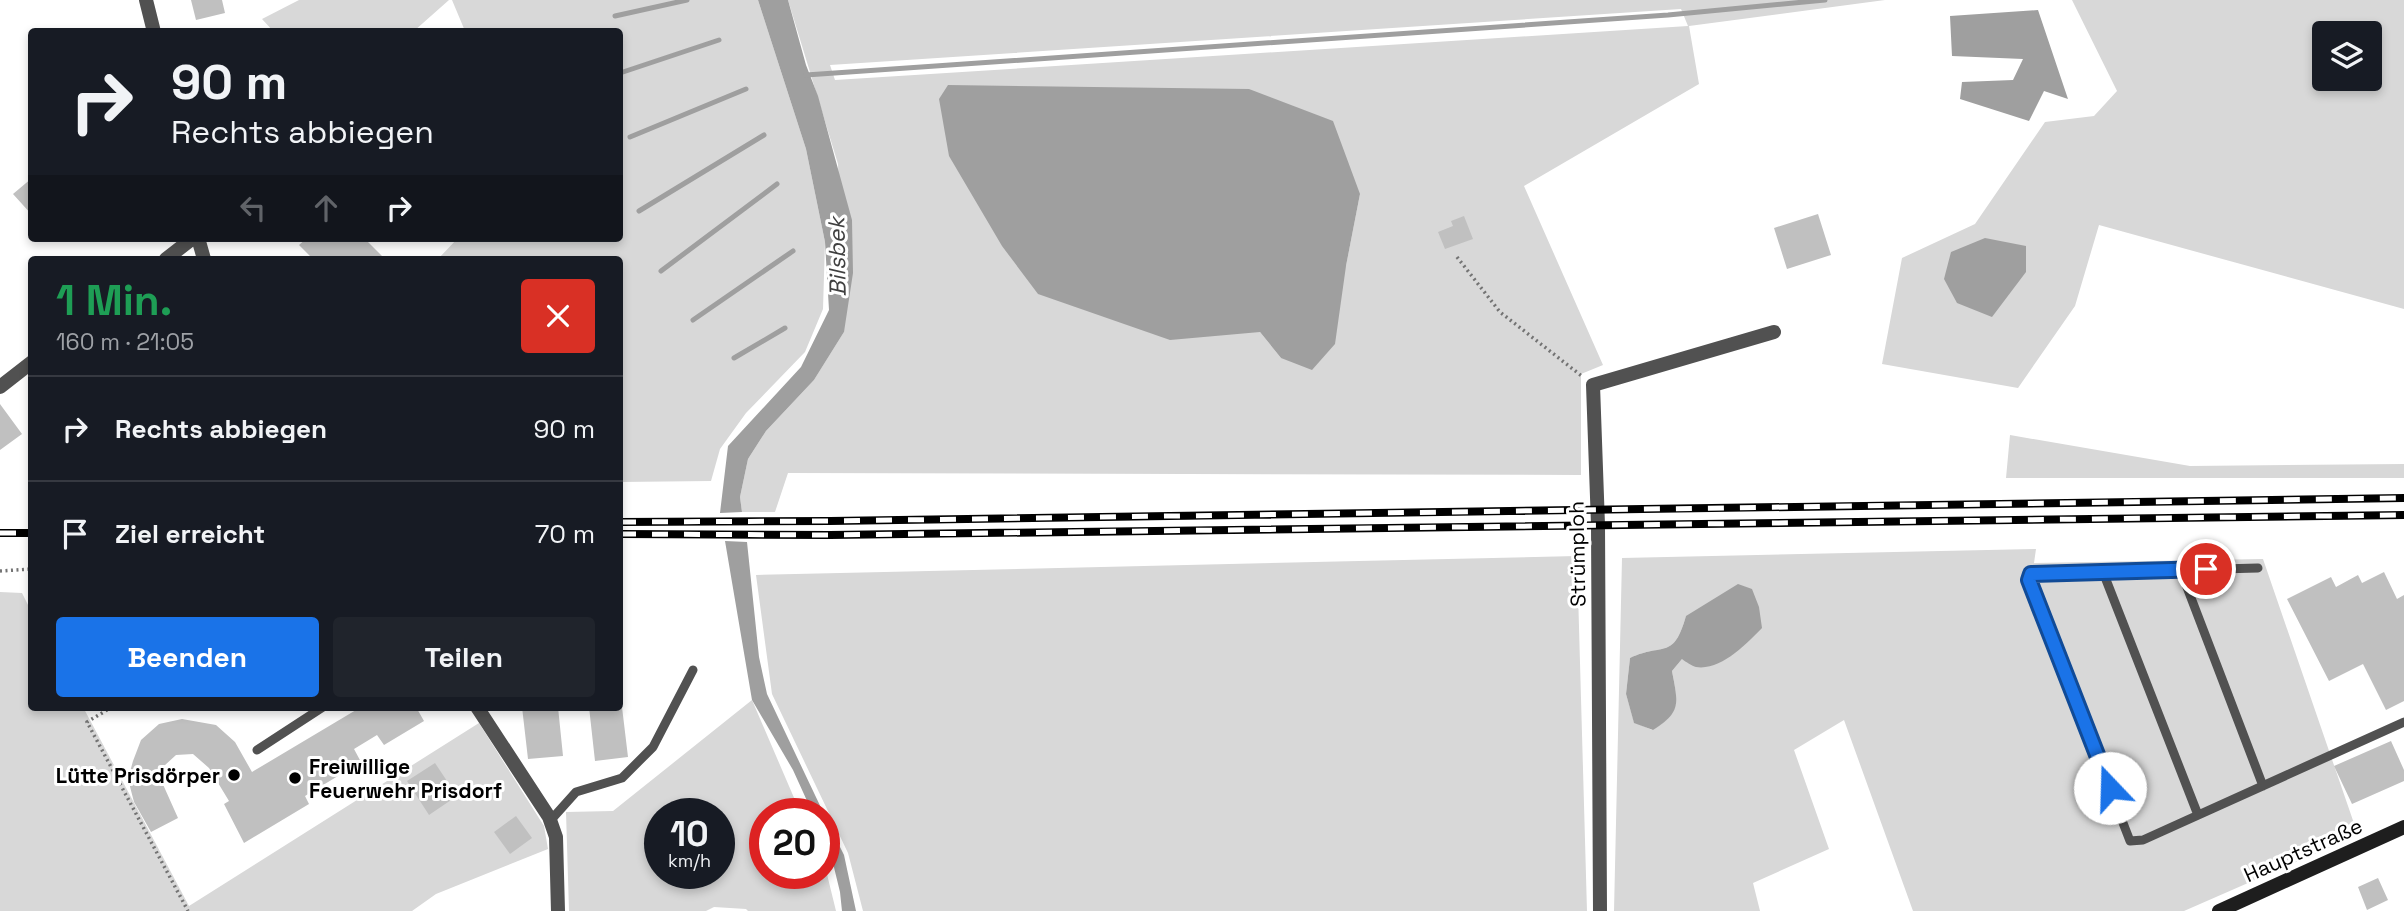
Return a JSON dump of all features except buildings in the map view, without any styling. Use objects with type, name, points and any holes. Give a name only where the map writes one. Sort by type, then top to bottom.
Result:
[{"type":"main road","name":"Hauptstraße","points":[[2219,911],[2404,827]]},
{"type":"street","points":[[146,0],[153,28]]},
{"type":"street","points":[[170,256],[189,242]]},
{"type":"street","points":[[1593,385],[1774,331]]},
{"type":"street","points":[[0,387],[28,365]]},
{"type":"street","name":"Strümploh","points":[[1593,385],[1598,525],[1600,911]]},
{"type":"street","points":[[480,711],[550,821],[556,837],[558,911]]},
{"type":"lane","points":[[2258,568],[2031,574],[2029,580],[2130,841],[2143,840],[2404,722]]},
{"type":"lane","points":[[2180,569],[2263,786]]},
{"type":"lane","points":[[2104,572],[2198,816]]},
{"type":"lane","points":[[550,821],[576,792],[622,778],[653,747],[694,670]]},
{"type":"lane","points":[[257,750],[317,711]]},
{"type":"path","points":[[1457,257],[1500,312],[1593,385]]},
{"type":"path","points":[[0,571],[28,569]]},
{"type":"path","points":[[106,711],[87,722],[188,911]]},
{"type":"shaded area","points":[[299,0],[449,0],[417,28],[270,28],[262,19]]},
{"type":"shaded area","points":[[452,0],[758,0],[806,149],[825,242],[823,309],[805,352],[746,413],[720,449],[711,481],[623,482],[623,256],[441,256],[454,242],[623,242],[623,28],[464,28]]},
{"type":"shaded area","points":[[788,0],[1885,0],[1689,26],[1699,84],[1524,186],[1603,365],[1581,374],[1581,475],[788,473],[775,512],[742,512],[740,497],[748,459],[766,431],[814,380],[844,332],[838,164]],"holes":[[[1681,9],[1688,26],[835,80],[830,65]],[[1360,194],[1346,266],[1281,358],[1260,332]]]},
{"type":"shaded area","points":[[2072,0],[2404,0],[2404,309],[2099,225],[2075,306],[2018,388],[1882,364],[1902,258],[1975,224],[2045,122],[2094,116],[2117,91]]},
{"type":"shaded area","points":[[2010,435],[2190,466],[2404,464],[2404,478],[2006,478]]},
{"type":"shaded area","points":[[2036,549],[2034,563],[2263,559],[2358,835],[2184,911],[1913,911],[1844,720],[1794,750],[1829,849],[1753,883],[1760,911],[1614,911],[1622,558]],"holes":[[[1686,616],[1682,659],[1672,671],[1676,699],[1673,712],[1652,730],[1634,722],[1626,694],[1630,658],[1672,645]]]},
{"type":"shaded area","points":[[1577,556],[1587,911],[863,911],[848,853],[840,836],[840,798],[822,798],[772,694],[756,575]]},
{"type":"shaded area","points":[[0,592],[22,593],[28,605],[28,711],[85,711],[189,906],[479,723],[544,826],[548,849],[436,894],[412,911],[0,911]]},
{"type":"shaded area","points":[[752,700],[794,798],[749,798],[749,889],[831,889],[836,911],[748,911],[714,907],[706,911],[569,911],[566,812],[613,811]]},
{"type":"water","name":"Bilsbek","points":[[758,0],[788,0],[852,220],[853,273],[844,332],[814,380],[766,431],[748,459],[740,497],[742,512],[720,513],[728,446],[801,367],[829,310],[825,242],[806,149]]},
{"type":"water","points":[[2038,10],[2068,99],[2044,91],[2029,121],[1960,99],[1962,82],[2013,80],[2023,59],[1952,56],[1950,16]]},
{"type":"water","points":[[948,85],[1249,89],[1333,121],[1360,194],[1335,344],[1312,370],[1281,358],[1260,332],[1170,340],[1038,294],[1002,246],[949,156],[939,99]]},
{"type":"water","points":[[1985,238],[2026,246],[2026,272],[1992,317],[1957,303],[1944,279],[1951,252]]},
{"type":"water","points":[[725,541],[747,542],[759,657],[767,694],[816,798],[806,798],[793,770],[752,700]]},
{"type":"water","points":[[1738,584],[1752,589],[1759,607],[1762,628],[1732,655],[1715,665],[1696,667],[1682,659],[1672,671],[1676,706],[1669,718],[1653,730],[1634,723],[1626,694],[1630,658],[1672,645],[1686,616]]},
{"type":"water","points":[[840,847],[856,911],[842,911]]},
{"type":"waterway","points":[[615,16],[687,0]]},
{"type":"waterway","points":[[806,75],[1668,15],[1825,0]]},
{"type":"waterway","points":[[623,72],[719,40]]},
{"type":"waterway","points":[[630,137],[746,89]]},
{"type":"waterway","points":[[639,211],[764,135]]},
{"type":"waterway","points":[[661,271],[777,184]]},
{"type":"waterway","points":[[693,320],[793,251]]},
{"type":"waterway","points":[[734,358],[785,328]]},
{"type":"railway","points":[[623,522],[2404,498]]},
{"type":"railway","points":[[623,534],[830,535],[2404,515]]},
{"type":"railway","points":[[0,533],[28,533]]},
{"type":"place","name":"Lütte Prisdörper","points":[[234,775]]},
{"type":"place","name":"Freiwillige Feuerwehr Prisdorf","points":[[295,778]]},
{"type":"route","points":[[2110,788],[2029,580],[2031,574],[2206,569]]}]
